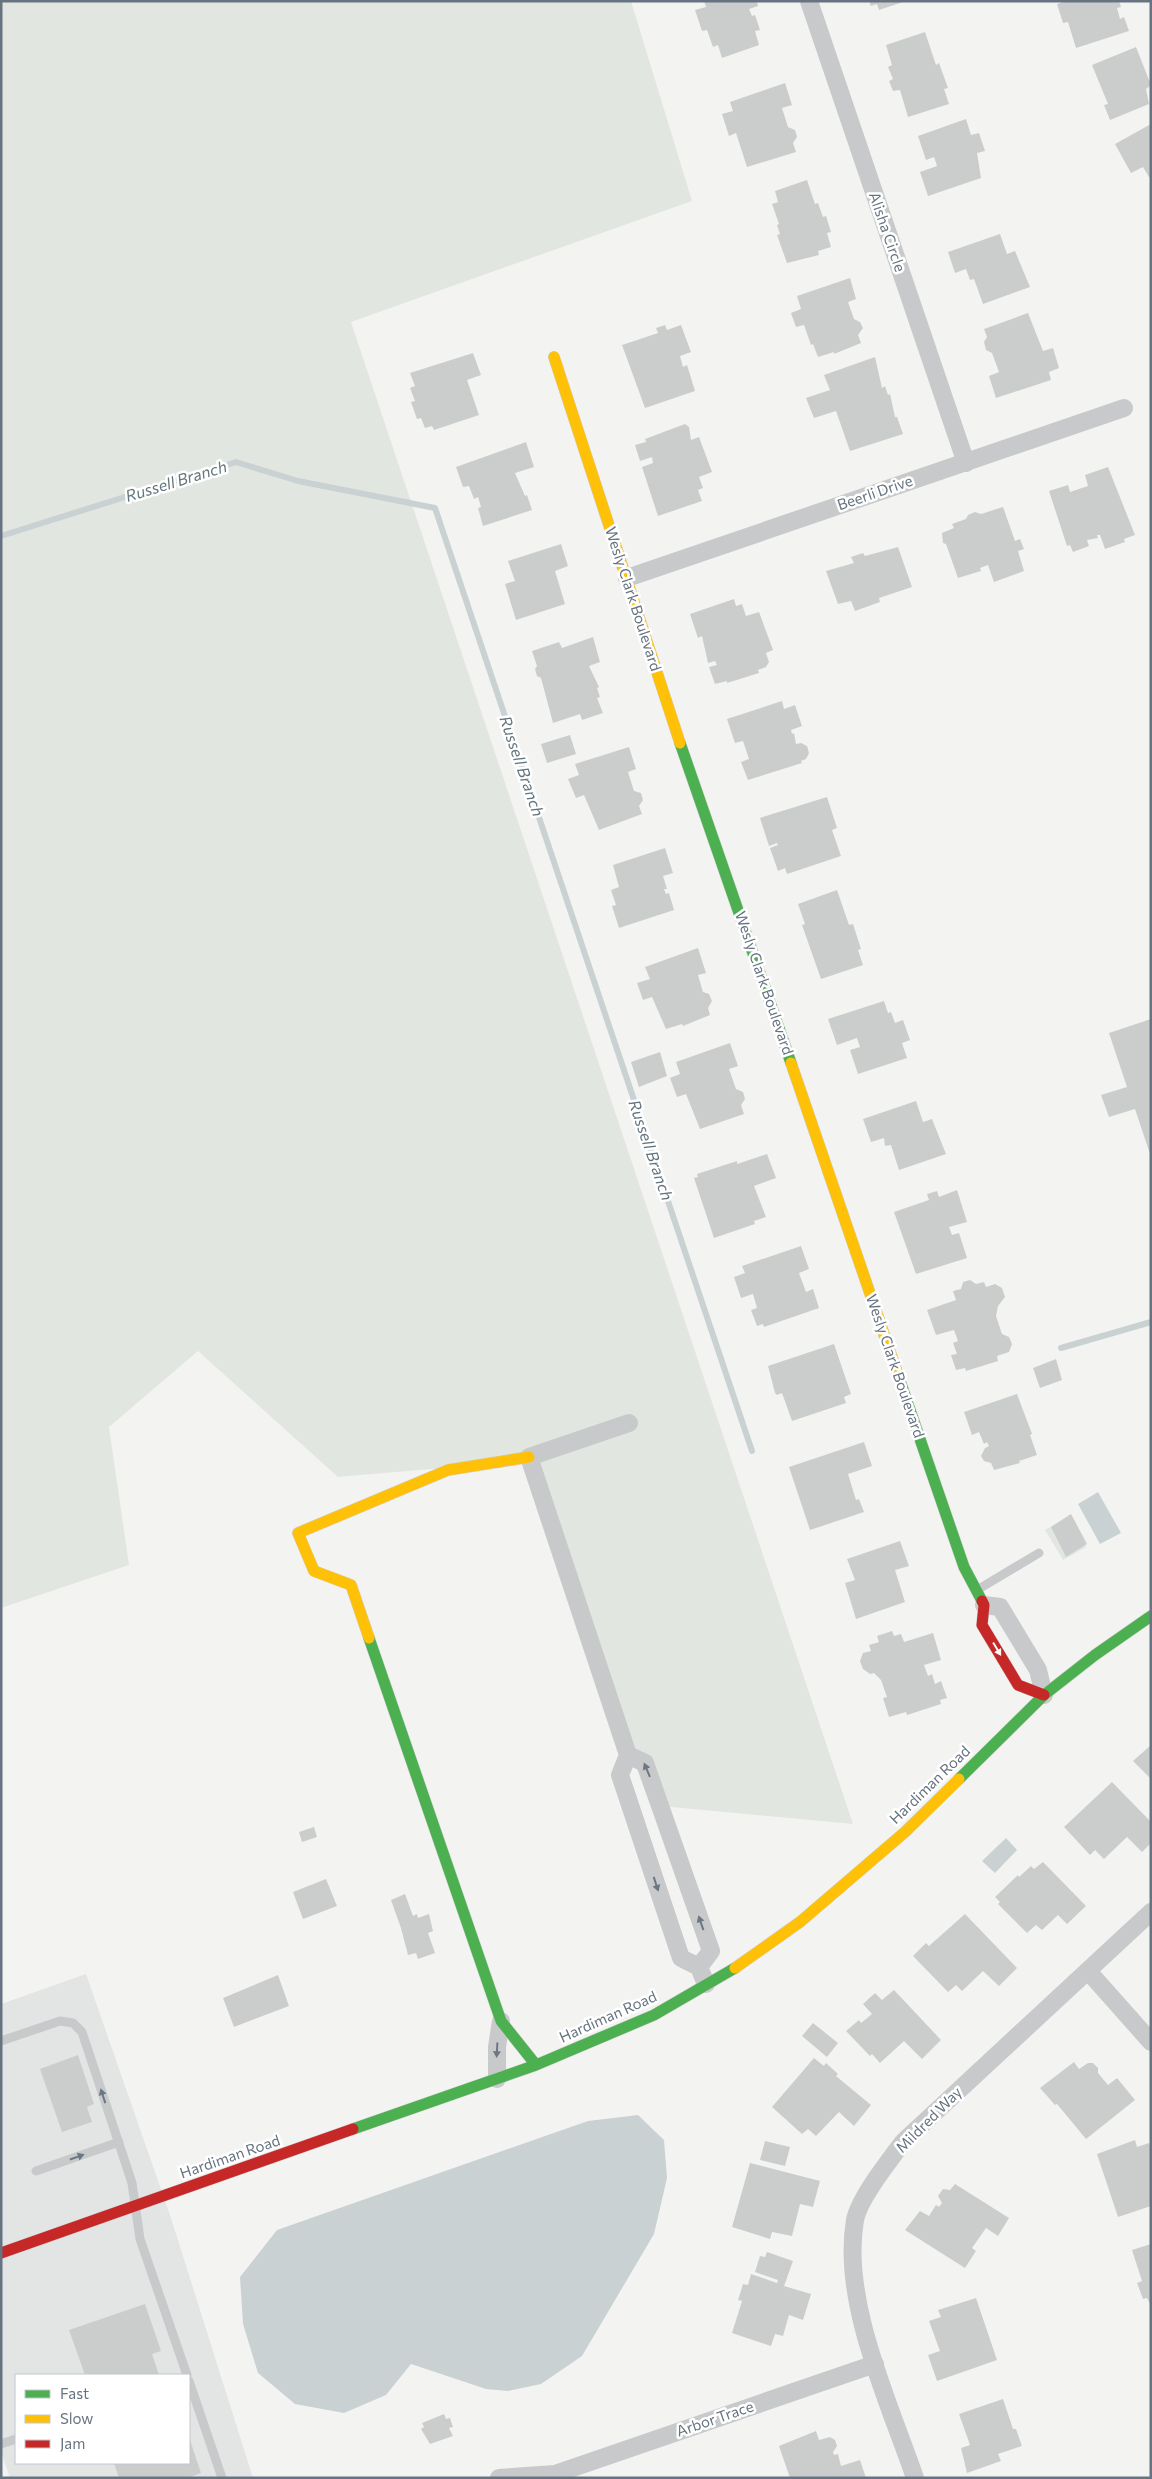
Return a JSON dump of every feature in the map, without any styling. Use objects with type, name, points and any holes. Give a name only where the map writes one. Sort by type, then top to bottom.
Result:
[{"type":"street","name":"Alisha Circle","points":[[809,1],[966,463]]},
{"type":"street","name":"Wesly Clark Boulevard","points":[[554,357],[627,578],[644,637],[957,1548],[964,1567],[980,1597],[982,1625],[1018,1685],[1044,1695]]},
{"type":"street","name":"Beerli Drive","points":[[627,578],[1124,408]]},
{"type":"street","points":[[536,2065],[501,2021],[351,1585],[314,1571],[298,1532],[448,1470],[529,1457],[629,1423]]},
{"type":"street","points":[[529,1457],[628,1755],[620,1775],[681,1958],[699,1967],[706,1984]]},
{"type":"street","points":[[980,1597],[1000,1607],[1038,1670],[1044,1695]]},
{"type":"street","name":"Hardiman Road","points":[[1,2252],[536,2065],[654,2015],[744,1963],[808,1916],[905,1832],[1044,1695],[1095,1655],[1151,1616]]},
{"type":"street","points":[[628,1755],[645,1763],[711,1951],[699,1967]]},
{"type":"street","name":"Mildred Way","points":[[916,2478],[875,2364],[859,2311],[853,2266],[855,2218],[874,2182],[903,2142],[1151,1912]]},
{"type":"street","points":[[1088,1971],[1151,2042]]},
{"type":"street","points":[[497,2079],[497,2047],[501,2021]]},
{"type":"street","name":"Arbor Trace","points":[[499,2478],[554,2477],[875,2364]]},
{"type":"lane","points":[[980,1597],[1039,1553]]},
{"type":"lane","points":[[1,2041],[60,2021],[73,2023],[82,2032],[132,2183],[140,2239],[187,2374]]},
{"type":"lane","points":[[36,2171],[119,2142]]},
{"type":"lane","points":[[190,2384],[222,2478]]},
{"type":"lane","points":[[1,2444],[15,2438]]},
{"type":"shaded area","points":[[1,1],[631,1],[692,201],[351,322],[853,1824],[650,1805],[526,1461],[338,1477],[198,1351],[109,1427],[129,1565],[1,1608]]},
{"type":"shaded area","points":[[1098,1492],[1121,1533],[1100,1544],[1078,1504]]},
{"type":"shaded area","points":[[1068,1517],[1086,1547],[1063,1560],[1045,1530]]},
{"type":"shaded area","points":[[1006,1838],[1017,1850],[995,1873],[982,1861]]},
{"type":"shaded area","points":[[86,1974],[171,2218],[253,2478],[10,2478],[1,2452],[1,2004]]},
{"type":"shaded area","points":[[638,2115],[664,2140],[667,2178],[654,2234],[582,2356],[541,2384],[508,2391],[486,2389],[411,2364],[386,2395],[344,2413],[295,2404],[258,2373],[243,2324],[240,2277],[277,2230],[588,2121]]},
{"type":"building","points":[[704,1],[757,1],[758,6],[749,9],[752,16],[755,15],[760,30],[755,31],[759,45],[722,58],[718,45],[713,47],[707,30],[702,31],[695,10],[706,7]]},
{"type":"building","points":[[869,1],[903,2],[879,10],[877,4],[871,6]]},
{"type":"building","points":[[1066,1],[1119,1],[1121,7],[1117,8],[1120,19],[1124,17],[1129,31],[1076,48],[1068,22],[1063,23],[1057,4]]},
{"type":"building","points":[[925,32],[936,65],[939,63],[948,88],[944,89],[949,104],[908,117],[900,90],[893,91],[889,81],[893,79],[888,67],[892,65],[886,45]]},
{"type":"building","points":[[1136,47],[1151,85],[1146,89],[1149,104],[1110,120],[1104,105],[1108,104],[1092,65]]},
{"type":"building","points":[[785,83],[792,105],[782,108],[788,127],[795,130],[797,137],[793,143],[796,152],[747,167],[736,133],[729,136],[722,114],[733,111],[730,102]]},
{"type":"building","points":[[966,119],[971,135],[979,133],[985,151],[977,153],[981,178],[928,196],[920,172],[937,166],[934,157],[926,160],[918,136]]},
{"type":"building","points":[[1151,124],[1151,177],[1149,177],[1143,167],[1131,173],[1115,144]]},
{"type":"building","points":[[807,180],[815,204],[818,203],[823,217],[826,216],[831,232],[827,233],[831,247],[818,251],[819,255],[787,263],[777,235],[780,234],[777,225],[779,224],[772,204],[778,202],[775,191]]},
{"type":"building","points":[[1000,234],[1007,254],[1015,251],[1030,287],[983,304],[974,279],[970,280],[966,269],[955,273],[948,252]]},
{"type":"building","points":[[850,278],[856,299],[848,302],[854,319],[860,322],[863,328],[858,335],[861,343],[834,354],[834,352],[818,357],[813,344],[811,345],[804,325],[796,327],[791,313],[801,309],[797,296]]},
{"type":"building","points":[[1028,313],[1043,351],[1053,348],[1059,368],[1049,372],[1051,380],[996,398],[989,376],[999,372],[992,353],[986,350],[984,342],[987,337],[984,329]]},
{"type":"building","points":[[665,325],[667,330],[681,325],[691,352],[680,356],[683,367],[687,365],[695,391],[645,408],[622,345],[658,333],[656,328]]},
{"type":"building","points":[[473,353],[481,375],[467,380],[479,415],[434,430],[432,426],[425,428],[421,418],[417,419],[411,402],[415,401],[410,388],[415,386],[410,373]]},
{"type":"building","points":[[875,357],[882,388],[885,386],[888,395],[890,394],[895,417],[897,417],[903,434],[850,451],[836,411],[814,418],[806,398],[830,390],[824,375]]},
{"type":"building","points":[[685,424],[689,427],[691,440],[699,437],[712,472],[699,477],[703,488],[698,490],[702,501],[658,516],[642,467],[653,463],[652,457],[640,461],[635,445],[646,442],[645,439]]},
{"type":"building","points":[[526,442],[534,467],[515,473],[525,496],[527,495],[532,510],[483,526],[478,508],[481,507],[478,497],[474,499],[469,486],[463,487],[456,467]]},
{"type":"building","points":[[1108,467],[1135,535],[1124,539],[1125,542],[1105,549],[1100,535],[1097,535],[1098,538],[1087,540],[1089,546],[1073,552],[1070,545],[1067,546],[1049,491],[1068,485],[1070,492],[1088,486],[1085,475]]},
{"type":"building","points":[[1003,507],[1015,541],[1020,539],[1024,549],[1018,551],[1024,571],[994,582],[988,565],[980,568],[981,571],[958,578],[946,544],[943,543],[942,533],[954,528],[952,524],[966,519],[968,515],[975,512],[981,514]]},
{"type":"building","points":[[561,544],[568,566],[555,571],[565,604],[516,620],[505,584],[515,581],[508,561]]},
{"type":"building","points":[[898,547],[912,587],[879,598],[880,602],[855,611],[851,601],[838,604],[826,571],[854,563],[851,557],[863,553],[865,556]]},
{"type":"building","points":[[734,599],[736,606],[742,604],[746,616],[759,612],[773,650],[766,653],[769,662],[766,667],[758,670],[759,673],[727,683],[727,681],[715,684],[709,667],[717,665],[715,661],[708,663],[702,636],[698,638],[690,614]]},
{"type":"building","points":[[593,637],[600,662],[589,666],[599,687],[597,688],[600,697],[597,698],[603,713],[582,720],[580,714],[553,723],[541,678],[537,676],[535,669],[537,666],[532,651],[559,642],[562,648]]},
{"type":"building","points":[[782,701],[784,709],[795,705],[802,726],[791,730],[792,734],[794,733],[796,744],[801,743],[807,746],[809,753],[806,759],[801,761],[802,763],[748,780],[741,762],[749,759],[743,741],[735,743],[727,719]]},
{"type":"building","points":[[570,735],[576,754],[547,763],[541,744]]},
{"type":"building","points":[[629,747],[636,769],[628,772],[634,791],[641,793],[643,800],[639,806],[642,814],[599,830],[584,795],[576,798],[568,779],[579,775],[575,764]]},
{"type":"building","points":[[827,797],[837,828],[832,830],[841,856],[787,874],[785,868],[778,871],[770,848],[778,845],[777,843],[769,846],[760,818]]},
{"type":"building","points":[[665,848],[673,873],[663,876],[667,889],[664,889],[666,894],[669,893],[674,910],[619,928],[612,906],[616,905],[611,890],[619,887],[613,865]]},
{"type":"building","points":[[837,890],[849,925],[853,924],[861,949],[858,950],[863,965],[821,979],[802,925],[805,924],[798,904]]},
{"type":"building","points":[[698,948],[706,973],[698,975],[703,992],[709,994],[712,1001],[708,1008],[710,1015],[683,1026],[682,1024],[666,1029],[652,997],[643,1000],[637,983],[650,979],[645,967]]},
{"type":"building","points":[[884,1001],[888,1013],[891,1012],[895,1023],[903,1020],[910,1040],[902,1043],[907,1058],[858,1074],[850,1050],[860,1047],[857,1038],[837,1045],[828,1019]]},
{"type":"building","points":[[1151,1019],[1150,1154],[1135,1109],[1109,1117],[1101,1095],[1127,1087],[1109,1033]]},
{"type":"building","points":[[730,1043],[738,1066],[729,1069],[736,1089],[743,1092],[745,1099],[741,1105],[744,1114],[700,1129],[686,1094],[677,1097],[670,1078],[680,1074],[676,1062]]},
{"type":"building","points":[[660,1052],[667,1076],[639,1087],[631,1062]]},
{"type":"building","points":[[916,1101],[923,1122],[932,1119],[946,1154],[899,1170],[891,1145],[885,1146],[884,1138],[871,1142],[863,1119]]},
{"type":"building","points":[[767,1154],[776,1178],[754,1186],[766,1217],[754,1221],[755,1224],[714,1238],[694,1178],[698,1177],[697,1174],[737,1161],[737,1164]]},
{"type":"building","points":[[957,1190],[967,1222],[949,1227],[952,1235],[959,1233],[967,1258],[916,1274],[894,1212],[929,1200],[927,1194],[937,1191],[939,1197]]},
{"type":"building","points":[[801,1246],[809,1269],[799,1273],[806,1292],[813,1289],[819,1308],[764,1327],[763,1324],[757,1326],[751,1310],[757,1308],[753,1294],[741,1298],[734,1277],[745,1273],[742,1266]]},
{"type":"building","points":[[970,1280],[976,1284],[984,1282],[986,1287],[995,1284],[1002,1288],[1005,1297],[998,1306],[996,1316],[1002,1334],[1009,1337],[1012,1344],[1009,1352],[997,1356],[998,1361],[966,1371],[965,1368],[956,1370],[951,1355],[957,1354],[953,1343],[958,1341],[954,1330],[936,1335],[927,1310],[956,1300],[953,1291],[961,1289],[963,1282]]},
{"type":"building","points":[[834,1344],[851,1394],[844,1397],[846,1403],[792,1421],[782,1393],[777,1395],[775,1393],[768,1366]]},
{"type":"building","points":[[1056,1359],[1062,1380],[1040,1388],[1033,1368]]},
{"type":"building","points":[[1017,1394],[1032,1434],[1030,1435],[1037,1455],[1019,1461],[1020,1463],[994,1470],[991,1463],[984,1461],[981,1456],[985,1448],[989,1446],[987,1442],[984,1444],[979,1432],[972,1435],[964,1412]]},
{"type":"building","points":[[864,1442],[872,1466],[848,1474],[856,1500],[859,1499],[864,1512],[810,1530],[789,1467]]},
{"type":"building","points":[[1071,1514],[1087,1544],[1066,1557],[1051,1527]]},
{"type":"building","points":[[900,1541],[909,1566],[895,1570],[905,1602],[856,1619],[845,1583],[855,1580],[847,1559]]},
{"type":"building","points":[[892,1631],[894,1636],[901,1634],[904,1642],[933,1633],[941,1660],[924,1665],[928,1676],[932,1674],[935,1684],[941,1681],[947,1698],[940,1700],[941,1704],[907,1715],[906,1712],[889,1717],[883,1698],[887,1697],[881,1680],[874,1673],[870,1674],[863,1669],[860,1661],[863,1653],[871,1651],[869,1645],[879,1642],[877,1636]]},
{"type":"building","points":[[1151,1745],[1151,1779],[1133,1761]]},
{"type":"building","points":[[1112,1782],[1151,1822],[1151,1843],[1142,1852],[1127,1837],[1104,1859],[1095,1850],[1090,1855],[1064,1827]]},
{"type":"building","points":[[314,1827],[317,1837],[302,1842],[299,1832]]},
{"type":"building","points":[[1043,1862],[1086,1906],[1067,1924],[1058,1915],[1042,1930],[1036,1925],[1027,1933],[998,1904],[1000,1902],[995,1897],[1018,1875],[1019,1877],[1031,1866],[1034,1869]]},
{"type":"building","points":[[326,1879],[337,1906],[303,1919],[293,1892]]},
{"type":"building","points":[[405,1894],[413,1916],[417,1914],[418,1918],[429,1914],[433,1931],[428,1933],[435,1953],[418,1959],[416,1953],[408,1955],[391,1900]]},
{"type":"building","points":[[965,1914],[1017,1968],[999,1986],[983,1971],[962,1991],[956,1985],[948,1992],[913,1956],[926,1943],[929,1946]]},
{"type":"building","points":[[278,1975],[289,2006],[234,2027],[223,1998]]},
{"type":"building","points":[[894,1990],[941,2040],[922,2059],[904,2041],[880,2063],[872,2054],[870,2056],[846,2031],[859,2020],[861,2023],[872,2014],[863,2004],[875,1993],[882,2000]]},
{"type":"building","points":[[813,2023],[838,2043],[827,2057],[802,2036]]},
{"type":"building","points":[[78,2055],[94,2104],[87,2107],[92,2122],[62,2132],[40,2069]]},
{"type":"building","points":[[814,2058],[824,2066],[826,2063],[838,2074],[836,2076],[871,2105],[854,2126],[839,2112],[816,2136],[808,2129],[802,2134],[772,2107]]},
{"type":"building","points":[[1074,2062],[1079,2069],[1088,2063],[1093,2063],[1098,2068],[1098,2073],[1108,2085],[1117,2078],[1135,2100],[1086,2139],[1057,2104],[1055,2105],[1040,2088]]},
{"type":"building","points":[[1135,2140],[1137,2147],[1149,2143],[1151,2148],[1151,2206],[1118,2217],[1097,2154]]},
{"type":"building","points":[[765,2141],[790,2147],[785,2166],[760,2160]]},
{"type":"building","points":[[750,2163],[820,2181],[813,2207],[800,2204],[792,2236],[772,2232],[770,2239],[732,2227]]},
{"type":"building","points":[[955,2184],[1009,2218],[998,2236],[986,2228],[972,2248],[976,2251],[965,2268],[905,2230],[920,2211],[929,2216],[936,2205],[939,2207],[942,2203],[938,2196],[943,2189],[950,2190]]},
{"type":"building","points":[[1151,2244],[1151,2306],[1147,2298],[1143,2299],[1137,2283],[1142,2281],[1132,2250]]},
{"type":"building","points":[[767,2252],[793,2261],[784,2286],[811,2294],[803,2320],[789,2315],[783,2336],[775,2334],[771,2346],[732,2333],[742,2301],[738,2300],[743,2284],[748,2285],[751,2274],[777,2283],[778,2280],[755,2272],[760,2256],[765,2257]]},
{"type":"building","points":[[976,2298],[997,2360],[937,2381],[928,2355],[940,2351],[929,2321],[941,2317],[938,2310]]},
{"type":"building","points":[[145,2304],[161,2351],[152,2354],[159,2374],[85,2374],[69,2330]]},
{"type":"building","points":[[1003,2399],[1013,2429],[1016,2429],[1022,2446],[998,2454],[1001,2461],[967,2473],[961,2448],[970,2445],[959,2414]]},
{"type":"building","points":[[444,2414],[446,2419],[450,2418],[453,2427],[449,2428],[453,2436],[430,2444],[421,2429],[424,2427],[422,2423]]},
{"type":"building","points":[[816,2431],[819,2440],[830,2437],[835,2440],[837,2446],[833,2452],[834,2455],[838,2454],[841,2466],[860,2460],[866,2478],[790,2478],[779,2446]]},
{"type":"building","points":[[190,2440],[201,2473],[187,2478],[119,2478],[114,2464],[190,2464]]},
{"type":"waterway","name":"Russell Branch","points":[[1,536],[236,462],[298,481],[435,508],[752,1451]]},
{"type":"waterway","name":"Russell Branch","points":[[1061,1348],[1151,1322]]},
{"type":"traffic: fast","points":[[680,743],[791,1063]]},
{"type":"traffic: fast","points":[[900,1381],[964,1567],[982,1601]]},
{"type":"traffic: fast","points":[[959,1779],[1044,1695],[1095,1655],[1151,1616]]},
{"type":"traffic: fast","points":[[369,1638],[501,2021],[536,2065]]},
{"type":"traffic: fast","points":[[353,2129],[536,2065],[654,2015],[735,1968]]},
{"type":"traffic: slow","points":[[554,357],[680,743]]},
{"type":"traffic: slow","points":[[791,1063],[900,1381]]},
{"type":"traffic: slow","points":[[369,1638],[351,1585],[314,1571],[298,1533],[448,1470],[529,1457]]},
{"type":"traffic: slow","points":[[735,1968],[800,1922],[905,1832],[959,1779]]},
{"type":"traffic: jam","points":[[982,1601],[984,1605],[982,1625],[1018,1685],[1044,1695]]},
{"type":"traffic: jam","points":[[1,2253],[353,2129]]}]
